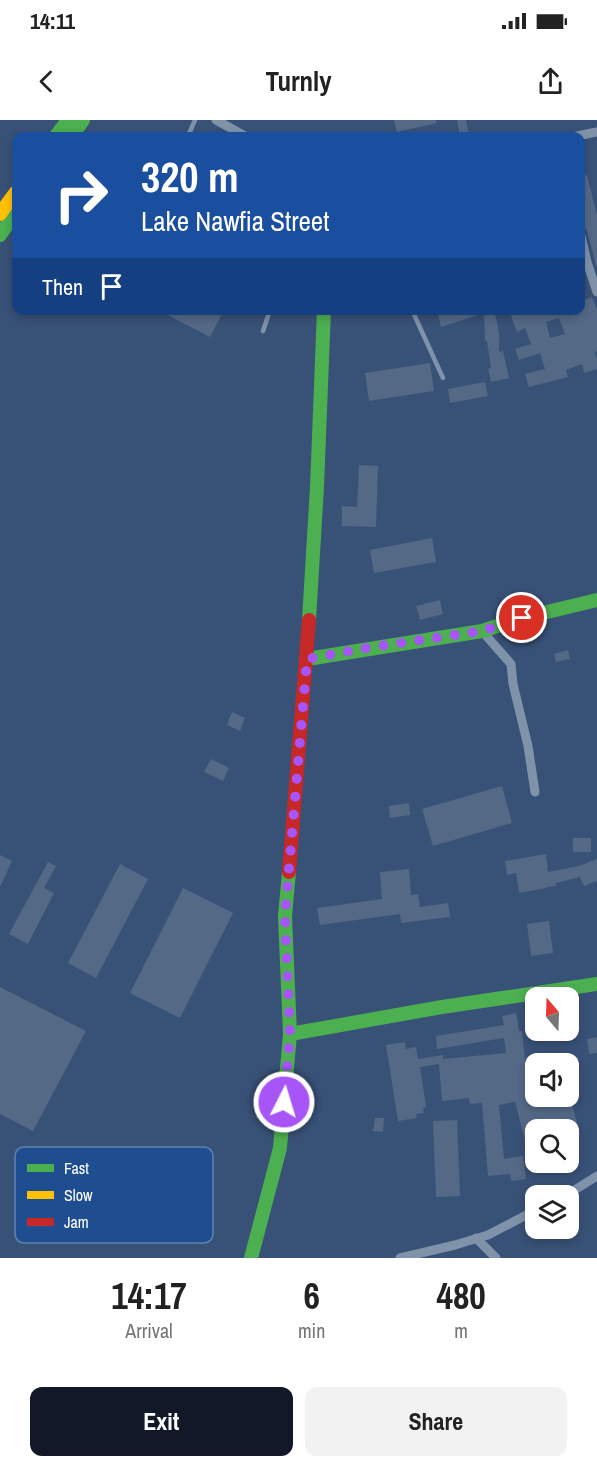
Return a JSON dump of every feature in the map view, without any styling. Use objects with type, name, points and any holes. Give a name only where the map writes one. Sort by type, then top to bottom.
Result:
[{"type":"street","points":[[216,120],[238,132]]},
{"type":"street","points":[[0,214],[12,198]]},
{"type":"street","points":[[0,235],[12,218]]},
{"type":"street","points":[[585,253],[597,292]]},
{"type":"street","points":[[251,1258],[280,1148],[290,1034],[285,916],[307,659],[324,315]]},
{"type":"street","points":[[307,659],[482,631],[522,618],[597,600]]},
{"type":"street","points":[[482,631],[511,664],[535,792]]},
{"type":"street","points":[[290,1034],[442,1006],[597,984]]},
{"type":"street","points":[[579,1187],[596,1177],[597,1188]]},
{"type":"street","points":[[400,1258],[455,1245],[488,1234],[525,1216]]},
{"type":"street","points":[[476,1238],[496,1258]]},
{"type":"lane","points":[[263,331],[268,315]]},
{"type":"lane","points":[[414,315],[443,378]]},
{"type":"building","points":[[394,120],[436,120],[437,123],[397,132]]},
{"type":"building","points":[[457,120],[466,120],[468,132],[459,132]]},
{"type":"building","points":[[587,175],[597,215],[597,266],[585,228],[585,176]]},
{"type":"building","points":[[592,297],[597,309],[597,351],[595,352],[597,369],[584,373],[582,364],[566,370],[568,377],[529,387],[525,374],[545,369],[540,353],[519,360],[515,349],[531,344],[525,328],[517,332],[511,315],[585,315],[585,300]],"holes":[[[559,318],[565,334],[550,338],[546,322]]]},
{"type":"building","points":[[168,315],[221,315],[210,337]]},
{"type":"building","points":[[438,315],[478,315],[441,327]]},
{"type":"building","points":[[484,315],[495,315],[499,332],[499,352],[503,351],[509,378],[491,382],[488,369],[491,368],[487,341],[485,341]]},
{"type":"building","points":[[430,363],[434,391],[369,401],[365,373]]},
{"type":"building","points":[[485,382],[488,396],[450,403],[448,389]]},
{"type":"building","points":[[359,465],[378,466],[376,527],[342,526],[342,506],[357,507]]},
{"type":"building","points":[[432,538],[436,562],[374,573],[370,550]]},
{"type":"building","points":[[440,600],[443,614],[420,620],[416,606]]},
{"type":"building","points":[[568,650],[570,659],[556,662],[554,654]]},
{"type":"building","points":[[232,712],[245,718],[240,731],[227,725]]},
{"type":"building","points":[[211,759],[229,768],[223,781],[204,772]]},
{"type":"building","points":[[502,786],[512,823],[433,846],[422,809]]},
{"type":"building","points":[[409,803],[410,815],[390,818],[389,806]]},
{"type":"building","points":[[573,838],[591,838],[591,852],[573,852]]},
{"type":"building","points":[[546,854],[548,872],[579,866],[597,859],[597,881],[584,886],[580,877],[556,883],[556,886],[519,893],[516,873],[507,875],[505,861]]},
{"type":"building","points":[[0,855],[12,861],[0,887]]},
{"type":"building","points":[[48,862],[56,866],[44,888],[54,893],[28,944],[9,934]]},
{"type":"building","points":[[120,864],[148,879],[96,978],[68,963]]},
{"type":"building","points":[[409,869],[411,895],[418,894],[420,907],[448,903],[450,917],[401,923],[400,914],[320,925],[317,908],[382,899],[380,872]]},
{"type":"building","points":[[183,888],[233,913],[180,1018],[130,993]]},
{"type":"building","points":[[549,921],[553,953],[531,956],[527,924]]},
{"type":"building","points":[[0,987],[86,1031],[33,1131],[0,1114]]},
{"type":"building","points":[[516,1013],[519,1031],[522,1031],[525,1059],[525,1107],[573,1107],[576,1119],[525,1119],[525,1141],[515,1102],[499,1105],[504,1159],[523,1156],[526,1179],[511,1181],[510,1174],[488,1176],[482,1103],[470,1104],[469,1098],[442,1101],[439,1064],[420,1067],[426,1107],[423,1108],[424,1113],[416,1114],[417,1118],[398,1121],[386,1045],[405,1042],[406,1049],[416,1047],[418,1059],[443,1055],[443,1059],[506,1053],[504,1038],[437,1049],[436,1036],[504,1025],[502,1016]]},
{"type":"building","points":[[597,1037],[597,1053],[589,1054],[587,1039]]},
{"type":"building","points":[[375,1118],[384,1118],[383,1132],[373,1131]]},
{"type":"building","points":[[457,1120],[460,1196],[436,1197],[433,1121]]},
{"type":"traffic: fast","points":[[59,132],[68,120]]},
{"type":"traffic: fast","points":[[75,132],[83,120]]},
{"type":"traffic: fast","points":[[0,235],[12,218]]},
{"type":"traffic: fast","points":[[309,620],[324,315]]},
{"type":"traffic: fast","points":[[307,659],[482,631],[522,618],[597,600]]},
{"type":"traffic: fast","points":[[251,1258],[280,1148],[290,1034],[285,916],[289,872]]},
{"type":"traffic: fast","points":[[290,1034],[442,1007],[597,984]]},
{"type":"traffic: slow","points":[[0,214],[12,198]]},
{"type":"traffic: jam","points":[[289,872],[309,620]]},
{"type":"route","points":[[284,1102],[290,1034],[285,916],[307,659],[482,631],[522,618]]}]
